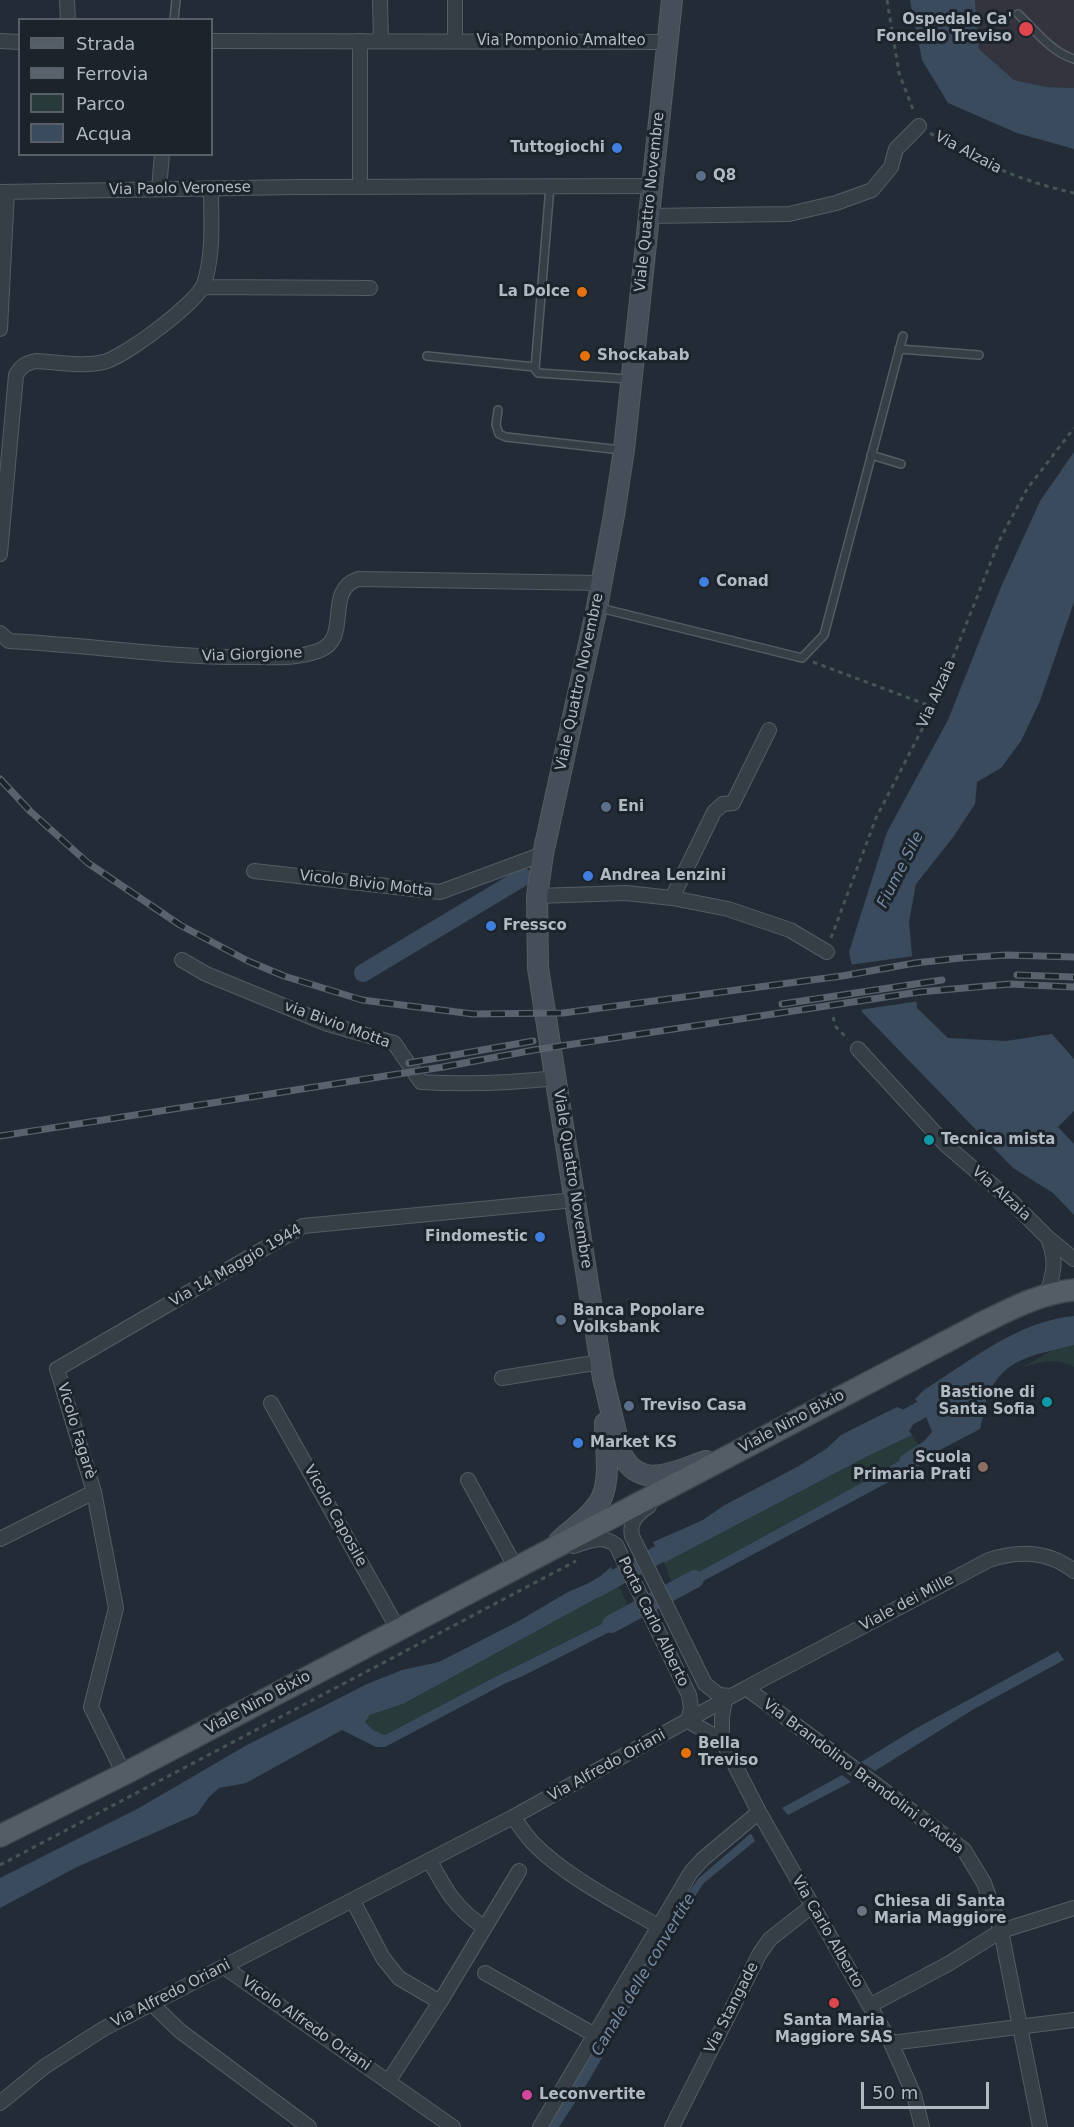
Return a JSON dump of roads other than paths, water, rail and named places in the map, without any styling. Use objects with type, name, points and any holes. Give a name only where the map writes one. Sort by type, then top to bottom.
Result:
[{"type":"main road","name":"Viale Quattro Novembre","points":[[672,0],[624,450],[602,583],[543,854],[537,896],[538,968],[602,1370],[621,1453],[626,1464],[640,1473],[659,1477],[739,1450]]},
{"type":"main road","name":"Viale Nino Bixio","points":[[0,1836],[124,1774],[1017,1305],[1057,1292],[1074,1290]]},
{"type":"main road","name":"Viale Quattro Novembre","points":[[546,1552],[593,1509],[601,1498],[606,1483],[602,1370]]},
{"type":"street","points":[[67,0],[68,18]]},
{"type":"street","points":[[380,0],[381,41]]},
{"type":"street","name":"Via Pomponio Amalteo","points":[[455,0],[455,41]]},
{"type":"street","points":[[0,41],[18,42]]},
{"type":"street","name":"Via Pomponio Amalteo","points":[[213,41],[667,42]]},
{"type":"street","points":[[360,41],[360,187]]},
{"type":"street","points":[[650,216],[789,214],[836,203],[872,190],[891,167],[896,149],[919,126]]},
{"type":"street","points":[[159,189],[162,156]]},
{"type":"street","name":"Via Paolo Veronese","points":[[4,192],[652,186]]},
{"type":"street","points":[[0,554],[13,393],[16,375],[20,368],[36,361],[93,364],[117,358],[187,307],[203,287],[211,254],[211,189]]},
{"type":"street","points":[[0,329],[4,192]]},
{"type":"street","points":[[203,287],[370,288]]},
{"type":"street","name":"Via Giorgione","points":[[0,633],[9,641],[190,656],[283,657],[318,651],[331,645],[335,636],[341,595],[350,582],[358,579],[602,583]]},
{"type":"street","points":[[672,898],[714,812],[723,804],[733,803],[769,730]]},
{"type":"street","name":"Vicolo Bivio Motta","points":[[254,871],[440,892],[473,882],[543,854]]},
{"type":"street","points":[[537,896],[626,893],[672,898],[728,909],[790,930],[827,952]]},
{"type":"street","name":"via Bivio Motta","points":[[182,960],[206,974],[328,1024],[394,1043],[421,1082],[508,1083],[556,1078]]},
{"type":"street","name":"Via Alzaia","points":[[858,1049],[947,1146],[1074,1259]]},
{"type":"street","name":"Via 14 Maggio 1944","points":[[57,1369],[303,1226],[575,1200]]},
{"type":"street","points":[[1047,1295],[1055,1267],[1048,1238]]},
{"type":"street","name":"Vicolo Fagarè","points":[[57,1369],[94,1492],[116,1608],[92,1707],[124,1774]]},
{"type":"street","points":[[502,1378],[602,1370]]},
{"type":"street","name":"Vicolo Caposile","points":[[271,1403],[398,1629]]},
{"type":"street","name":"Porta Carlo Alberto","points":[[692,1475],[640,1512],[633,1520],[630,1530],[705,1684],[719,1695],[728,1697]]},
{"type":"street","points":[[468,1480],[522,1565]]},
{"type":"street","name":"Vicolo Fagarè","points":[[0,1539],[94,1492]]},
{"type":"street","name":"Porta Carlo Alberto","points":[[522,1565],[600,1538],[616,1545],[689,1695],[691,1708],[688,1721]]},
{"type":"street","name":"Viale dei Mille","points":[[746,1688],[989,1560],[1017,1552],[1033,1554],[1065,1563],[1074,1571]]},
{"type":"street","points":[[722,1740],[688,1721],[746,1688]]},
{"type":"street","name":"Via Brandolino Brandolini d'Adda","points":[[746,1688],[964,1850],[984,1884],[1001,1931],[1040,2127]]},
{"type":"street","name":"Via Carlo Alberto","points":[[728,1697],[722,1718],[722,1740],[759,1812],[891,2043],[914,2095],[922,2127]]},
{"type":"street","name":"Via Alfredo Oriani","points":[[3,2099],[72,2048],[152,2004],[513,1817],[688,1721]]},
{"type":"street","points":[[540,2127],[691,1872],[703,1859],[759,1812]]},
{"type":"street","points":[[513,1817],[533,1843],[553,1861],[609,1898],[658,1926]]},
{"type":"street","points":[[430,1861],[450,1898],[468,1917],[484,1927]]},
{"type":"street","points":[[388,2082],[440,2002],[519,1870]]},
{"type":"street","points":[[353,1901],[383,1958],[399,1978],[440,2002]]},
{"type":"street","name":"Via Stangade","points":[[672,2127],[760,1953],[770,1940],[812,1906]]},
{"type":"street","points":[[871,2005],[948,1964],[1001,1931],[1074,1908]]},
{"type":"street","name":"Vicolo Alfredo Oriani","points":[[224,1967],[453,2127]]},
{"type":"street","points":[[485,1973],[595,2035]]},
{"type":"street","points":[[152,2004],[180,2031],[309,2127]]},
{"type":"street","points":[[891,2043],[1074,2020]]},
{"type":"lane","points":[[174,18],[177,0]]},
{"type":"lane","points":[[1018,14],[1055,49],[1064,56],[1074,58]]},
{"type":"lane","points":[[550,186],[535,367],[538,373],[631,379]]},
{"type":"lane","points":[[597,607],[802,658],[824,635],[903,336]]},
{"type":"lane","points":[[899,350],[979,355]]},
{"type":"lane","points":[[427,356],[535,367]]},
{"type":"lane","points":[[498,410],[497,428],[500,434],[506,437],[624,450]]},
{"type":"lane","points":[[871,455],[901,464]]},
{"type":"water","points":[[910,0],[975,0],[979,49],[1014,80],[1046,87],[1074,88],[1074,149],[1017,133],[948,103],[922,60]]},
{"type":"water","name":"Fiume Sile","points":[[1074,452],[1074,602],[1040,701],[1021,741],[1001,768],[977,782],[975,804],[954,836],[916,884],[909,922],[917,1008],[948,1038],[1006,1041],[1052,1034],[1074,1059],[1074,1111],[1058,1127],[1074,1144],[1074,1215],[1053,1193],[1013,1168],[862,1012],[849,952],[887,832],[948,720],[1001,587],[1040,501]]},
{"type":"water","points":[[1074,1316],[1074,1345],[1032,1356],[1009,1368],[991,1389],[980,1429],[938,1451],[926,1417],[915,1399],[924,1390],[1014,1334],[1053,1319]]},
{"type":"water","points":[[897,1407],[905,1410],[913,1425],[909,1431],[912,1435],[664,1563],[653,1542],[703,1520],[723,1506],[797,1467],[826,1449],[841,1435]]},
{"type":"water","points":[[925,1445],[928,1454],[918,1460],[915,1468],[677,1595],[673,1586],[867,1480]]},
{"type":"water","points":[[611,1567],[619,1586],[403,1704],[370,1715],[365,1722],[373,1730],[385,1735],[630,1610],[635,1619],[506,1683],[385,1747],[376,1747],[342,1730],[246,1783],[219,1788],[209,1797],[197,1814],[77,1867],[0,1908],[0,1878],[139,1808],[247,1745],[367,1684],[402,1670],[439,1662],[517,1622],[568,1592],[596,1580]]},
{"type":"water","points":[[1058,1651],[1064,1660],[974,1709],[875,1771],[861,1762],[915,1729]]},
{"type":"water","points":[[842,1775],[851,1782],[788,1815],[782,1808]]},
{"type":"water","name":"Canale delle convertite","points":[[750,1834],[755,1841],[704,1883],[699,1890],[590,2079],[559,2127],[546,2127],[681,1902],[699,1878]]},
{"type":"waterway","points":[[363,973],[523,877]]},
{"type":"waterway","points":[[887,1429],[942,1398]]},
{"type":"waterway","points":[[908,1462],[930,1448],[950,1425]]},
{"type":"waterway","points":[[596,1589],[679,1543]]},
{"type":"waterway","points":[[611,1624],[695,1579]]},
{"type":"railway","points":[[0,779],[30,811],[88,863],[180,925],[248,961],[284,976],[362,1000],[473,1014],[563,1013],[842,976],[915,963],[1006,955],[1074,957]]},
{"type":"railway","points":[[1017,975],[1074,977]]},
{"type":"railway","points":[[782,1004],[942,980]]},
{"type":"railway","points":[[0,1136],[443,1067],[534,1050],[919,992],[1010,984],[1074,987]]},
{"type":"railway","points":[[409,1063],[533,1041]]},
{"type":"place","name":"Ospedale Ca' Foncello Treviso","points":[[1026,29]]},
{"type":"place","name":"Tuttogiochi","points":[[617,148]]},
{"type":"place","name":"Q8","points":[[701,176]]},
{"type":"place","name":"La Dolce","points":[[582,292]]},
{"type":"place","name":"Shockabab","points":[[585,356]]},
{"type":"place","name":"Conad","points":[[704,582]]},
{"type":"place","name":"Eni","points":[[606,807]]},
{"type":"place","name":"Andrea Lenzini","points":[[588,876]]},
{"type":"place","name":"Fressco","points":[[491,926]]},
{"type":"place","name":"Tecnica mista","points":[[929,1140]]},
{"type":"place","name":"Findomestic","points":[[540,1237]]},
{"type":"place","name":"Banca Popolare Volksbank","points":[[561,1320]]},
{"type":"place","name":"Bastione di Santa Sofia","points":[[1047,1402]]},
{"type":"place","name":"Treviso Casa","points":[[629,1406]]},
{"type":"place","name":"Market KS","points":[[578,1443]]},
{"type":"place","name":"Scuola Primaria Prati","points":[[983,1467]]},
{"type":"place","name":"Bella Treviso","points":[[686,1753]]},
{"type":"place","name":"Chiesa di Santa Maria Maggiore","points":[[862,1911]]},
{"type":"place","name":"Santa Maria Maggiore SAS","points":[[834,2003]]},
{"type":"place","name":"Leconvertite","points":[[527,2095]]}]
